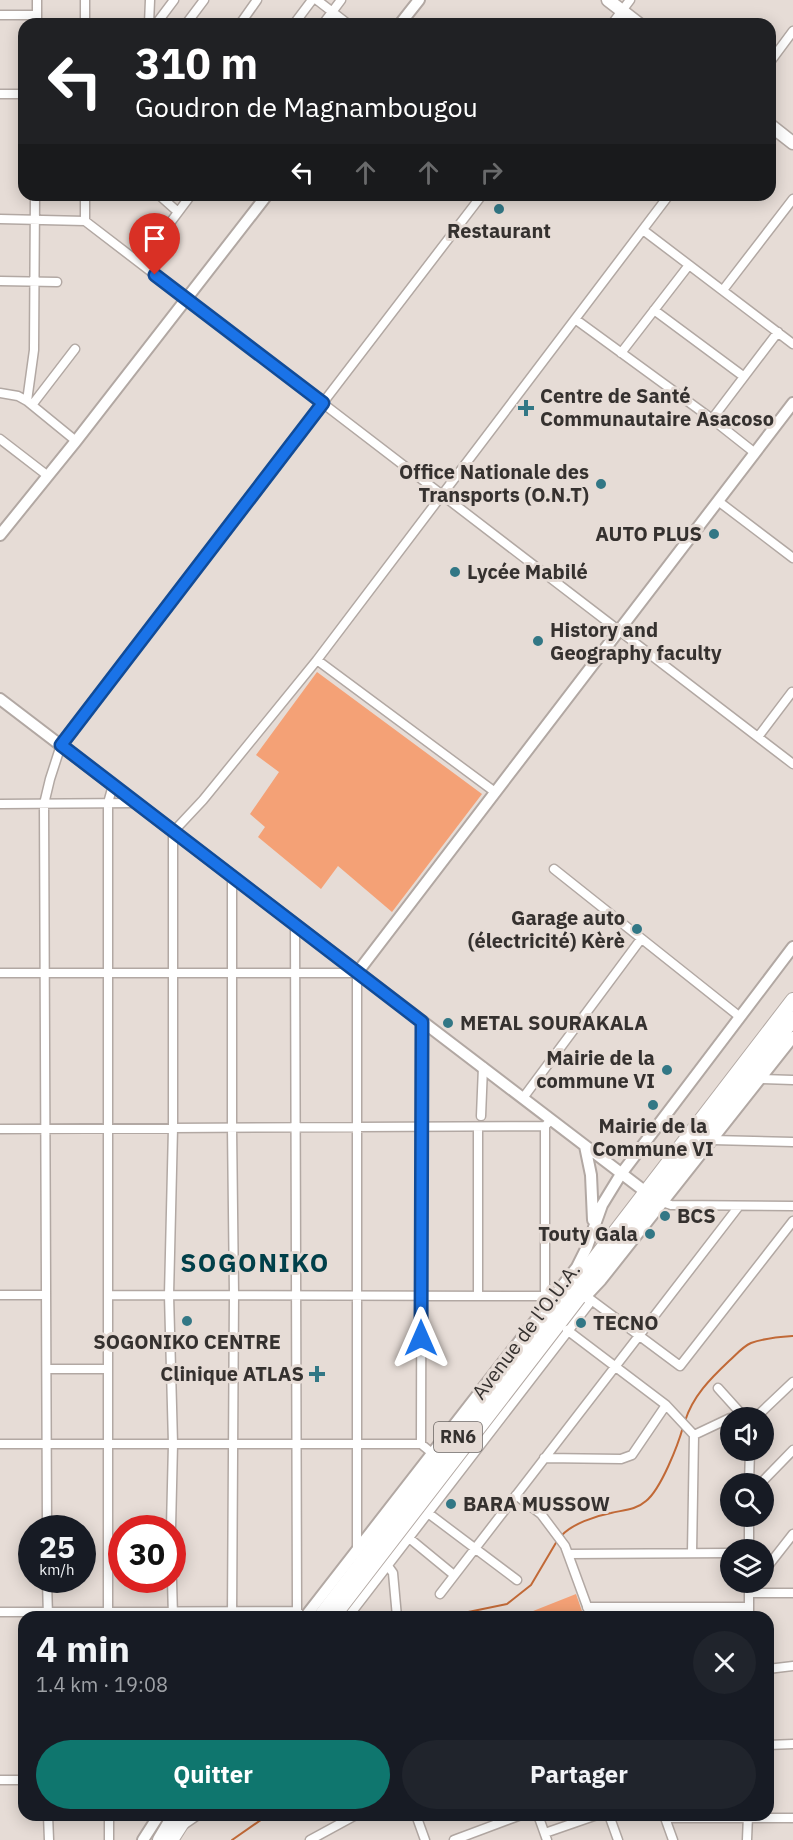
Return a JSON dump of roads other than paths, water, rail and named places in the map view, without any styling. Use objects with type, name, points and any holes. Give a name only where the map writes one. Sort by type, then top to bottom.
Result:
[{"type":"highway","name":"Avenue de l'O.U.A.","points":[[654,1198],[793,1000]]},
{"type":"highway","name":"Avenue de l'O.U.A.","points":[[324,1611],[556,1302],[654,1198],[793,1019]]},
{"type":"highway","name":"Avenue de l'O.U.A.","points":[[337,1611],[556,1302]]},
{"type":"highway","points":[[160,1840],[177,1821]]},
{"type":"highway","points":[[171,1840],[177,1821]]},
{"type":"main road","points":[[608,0],[631,18]]},
{"type":"main road","points":[[776,130],[793,143]]},
{"type":"street","points":[[37,18],[38,0]]},
{"type":"street","points":[[85,0],[85,18]]},
{"type":"street","points":[[149,18],[150,0]]},
{"type":"street","points":[[160,18],[174,0]]},
{"type":"street","points":[[190,18],[204,0]]},
{"type":"street","points":[[244,18],[257,0]]},
{"type":"street","points":[[298,18],[312,0]]},
{"type":"street","points":[[317,0],[340,18]]},
{"type":"street","points":[[328,18],[341,0]]},
{"type":"street","points":[[404,18],[418,0]]},
{"type":"street","points":[[617,18],[630,0]]},
{"type":"street","points":[[0,15],[28,18]]},
{"type":"street","points":[[776,54],[793,31]]},
{"type":"street","points":[[0,94],[18,93]]},
{"type":"street","points":[[723,290],[793,199]]},
{"type":"street","points":[[29,403],[34,350],[35,201]]},
{"type":"street","points":[[85,201],[86,221]]},
{"type":"street","points":[[166,201],[178,212]]},
{"type":"street","points":[[140,263],[186,201]]},
{"type":"street","points":[[0,535],[262,201]]},
{"type":"street","points":[[47,1515],[44,804],[61,745],[477,201]]},
{"type":"street","points":[[171,1515],[173,1444],[169,1295],[173,1128],[173,832],[317,660],[665,201]]},
{"type":"street","points":[[0,219],[86,221],[793,764]]},
{"type":"street","points":[[643,230],[793,344]]},
{"type":"street","points":[[621,352],[689,265]]},
{"type":"street","points":[[0,281],[57,282]]},
{"type":"street","points":[[654,310],[743,376]]},
{"type":"street","points":[[575,319],[755,453]]},
{"type":"street","points":[[712,419],[778,332]]},
{"type":"street","points":[[29,403],[75,349]]},
{"type":"street","points":[[0,393],[18,396],[76,441]]},
{"type":"street","points":[[357,1550],[357,973],[793,403]]},
{"type":"street","points":[[0,439],[48,476]]},
{"type":"street","points":[[718,501],[793,558]]},
{"type":"street","points":[[317,660],[495,792]]},
{"type":"street","points":[[758,737],[792,692]]},
{"type":"street","points":[[0,699],[483,1067],[523,1098],[548,1122],[585,1146],[654,1198],[671,1205],[793,1206]]},
{"type":"street","points":[[108,1611],[108,803],[113,785]]},
{"type":"street","points":[[0,804],[136,803]]},
{"type":"street","points":[[554,869],[740,1017]]},
{"type":"street","points":[[232,876],[234,1294],[232,1611]]},
{"type":"street","points":[[295,923],[296,1444],[302,1611]]},
{"type":"street","points":[[523,1098],[641,939]]},
{"type":"street","name":"Avenue de l'O.U.A.","points":[[305,1611],[556,1302],[587,1247],[602,1205],[621,1174],[793,948]]},
{"type":"street","points":[[0,973],[357,973]]},
{"type":"street","points":[[420,1444],[422,1022]]},
{"type":"street","name":"Avenue de l'O.U.A.","points":[[353,1611],[589,1304],[589,1297],[654,1198],[712,1140],[793,1037]]},
{"type":"street","points":[[481,1116],[483,1067]]},
{"type":"street","points":[[760,1079],[793,1080]]},
{"type":"street","points":[[0,1129],[422,1127],[548,1122]]},
{"type":"street","points":[[548,1122],[556,1302]]},
{"type":"street","points":[[478,1126],[478,1296]]},
{"type":"street","points":[[712,1140],[793,1142]]},
{"type":"street","points":[[585,1146],[591,1175],[593,1227]]},
{"type":"street","points":[[440,1594],[739,1206]]},
{"type":"street","points":[[108,1295],[478,1296],[556,1302],[589,1297],[680,1366],[793,1221]]},
{"type":"street","points":[[0,1295],[46,1295]]},
{"type":"street","points":[[567,1330],[666,1405],[694,1435],[692,1553]]},
{"type":"street","points":[[46,1369],[108,1369]]},
{"type":"street","points":[[767,1407],[793,1382]]},
{"type":"street","points":[[718,1388],[736,1407]]},
{"type":"street","points":[[544,1458],[621,1459],[632,1455],[666,1405]]},
{"type":"street","points":[[694,1435],[720,1423]]},
{"type":"street","points":[[0,1444],[420,1444],[432,1453]]},
{"type":"street","points":[[771,1473],[793,1450]]},
{"type":"street","points":[[516,1495],[541,1514],[554,1530],[566,1550],[589,1611]]},
{"type":"street","points":[[428,1513],[517,1580]]},
{"type":"street","points":[[774,1558],[793,1534]]},
{"type":"street","points":[[410,1538],[454,1575]]},
{"type":"street","points":[[566,1550],[720,1553]]},
{"type":"street","points":[[388,1566],[393,1573],[396,1611]]},
{"type":"street","points":[[774,1591],[793,1593]]},
{"type":"street","points":[[47,1593],[48,1611]]},
{"type":"street","points":[[172,1593],[173,1611]]},
{"type":"street","points":[[749,1593],[749,1611]]},
{"type":"street","points":[[587,1607],[672,1611]]},
{"type":"street","points":[[0,1612],[18,1613]]},
{"type":"street","points":[[774,1668],[793,1666]]},
{"type":"street","points":[[774,1744],[793,1744]]},
{"type":"street","points":[[0,1780],[18,1780]]},
{"type":"street","points":[[774,1817],[793,1818]]},
{"type":"street","points":[[48,1821],[48,1840]]},
{"type":"street","points":[[108,1821],[108,1840]]},
{"type":"street","points":[[143,1840],[155,1821]]},
{"type":"street","points":[[310,1840],[345,1821]]},
{"type":"street","points":[[418,1821],[425,1840]]},
{"type":"street","points":[[454,1840],[478,1836],[509,1821]]},
{"type":"street","points":[[540,1821],[546,1837],[583,1821]]},
{"type":"street","points":[[611,1821],[618,1840]]},
{"type":"street","points":[[667,1821],[674,1840]]},
{"type":"street","points":[[747,1840],[748,1821]]},
{"type":"waterway","points":[[685,1421],[703,1388],[742,1349],[761,1340],[793,1336]]},
{"type":"waterway","points":[[561,1536],[584,1521],[634,1508],[646,1501],[663,1477],[683,1427]]},
{"type":"waterway","points":[[473,1611],[507,1604],[531,1585],[557,1541]]},
{"type":"waterway","points":[[232,1840],[259,1821]]},
{"type":"place","name":"Restaurant","points":[[499,209]]},
{"type":"place","name":"Centre de Santé Communautaire Asacoso","points":[[526,408]]},
{"type":"place","name":"Office Nationale des Transports (O.N.T)","points":[[601,484]]},
{"type":"place","name":"AUTO PLUS","points":[[714,534]]},
{"type":"place","name":"Lycée Mabilé","points":[[455,572]]},
{"type":"place","name":"History and Geography faculty","points":[[538,641]]},
{"type":"place","name":"Garage auto (électricité) Kèrè","points":[[637,929]]},
{"type":"place","name":"METAL SOURAKALA","points":[[448,1023]]},
{"type":"place","name":"Mairie de la commune VI","points":[[667,1070]]},
{"type":"place","name":"Mairie de la Commune VI","points":[[653,1105]]},
{"type":"place","name":"BCS","points":[[665,1216]]},
{"type":"place","name":"Touty Gala","points":[[650,1234]]},
{"type":"place","name":"SOGONIKO CENTRE","points":[[187,1321]]},
{"type":"place","name":"TECNO","points":[[581,1323]]},
{"type":"place","name":"Clinique ATLAS","points":[[317,1374]]},
{"type":"place","name":"BARA MUSSOW","points":[[451,1504]]},
{"type":"district","name":"SOGONIKO","points":[[255,1263]]}]
